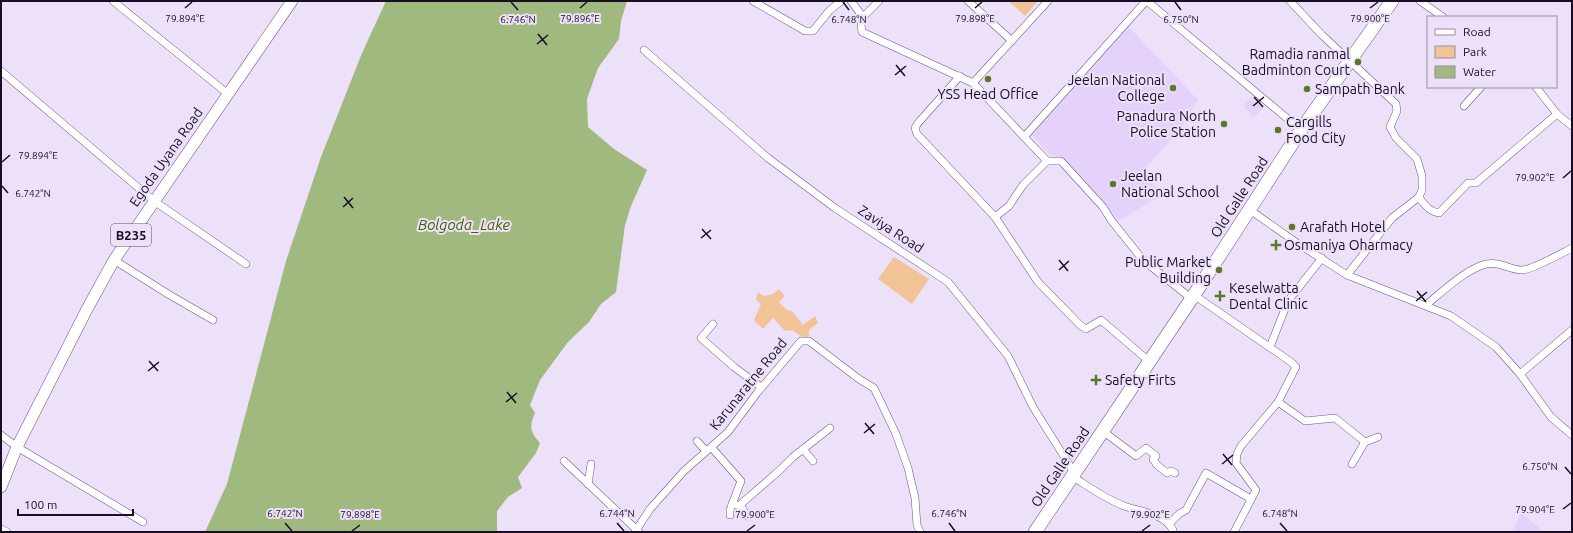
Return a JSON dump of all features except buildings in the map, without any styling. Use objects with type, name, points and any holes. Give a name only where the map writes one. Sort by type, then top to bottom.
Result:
[{"type":"highway","name":"Old Galle Road","points":[[1035,532],[1104,432],[1193,297],[1300,130],[1392,1]]},
{"type":"main road","name":"Egoda Uyana Road","points":[[1,487],[17,447],[86,311],[114,260],[228,94],[288,3]]},
{"type":"street","points":[[113,1],[228,94]]},
{"type":"street","points":[[753,1],[805,31],[812,31],[829,11],[841,1]]},
{"type":"street","points":[[852,1],[863,17]]},
{"type":"street","points":[[879,1],[863,17],[860,25],[862,32],[973,83],[1047,161]]},
{"type":"street","points":[[968,1],[1012,41]]},
{"type":"street","points":[[973,83],[1048,1]]},
{"type":"street","points":[[1024,137],[1147,1],[1300,130]]},
{"type":"street","points":[[1290,1],[1350,61],[1396,104],[1397,111],[1390,127],[1396,138],[1417,159],[1422,176],[1422,190],[1419,197],[1392,218],[1347,275]]},
{"type":"street","points":[[1420,1],[1442,16]]},
{"type":"street","name":"Zaviya Road","points":[[644,50],[768,158],[835,208],[948,282],[1008,356],[1033,407],[1074,475]]},
{"type":"street","points":[[1,72],[154,201],[246,264]]},
{"type":"street","points":[[960,76],[914,128],[916,134],[995,217],[1038,282],[1080,325],[1086,328],[1101,320],[1150,362]]},
{"type":"street","points":[[1464,106],[1480,88]]},
{"type":"street","points":[[1537,88],[1557,114],[1572,126]]},
{"type":"street","points":[[1419,197],[1424,204],[1434,212],[1440,213],[1468,183],[1476,183],[1557,114]]},
{"type":"street","points":[[995,217],[1009,206],[1023,185],[1047,161],[1061,161],[1103,207],[1111,220],[1143,260],[1193,297],[1292,362],[1296,367],[1278,402],[1241,446],[1237,454],[1236,463],[1256,490],[1234,532]]},
{"type":"street","points":[[1250,210],[1297,243],[1347,275],[1451,316],[1496,347],[1520,374],[1550,417],[1572,435]]},
{"type":"street","points":[[1426,305],[1471,271],[1486,264],[1497,263],[1522,270],[1531,268],[1572,248]]},
{"type":"street","points":[[1270,347],[1288,301],[1322,258]]},
{"type":"street","points":[[114,260],[213,320]]},
{"type":"street","points":[[713,324],[701,338],[734,367],[761,387]]},
{"type":"street","points":[[1520,374],[1572,330]]},
{"type":"street","name":"Karunaratne Road","points":[[636,531],[650,509],[679,476],[728,432],[761,387],[801,341],[809,341],[859,379],[874,388],[896,434],[908,468],[915,498],[917,525],[920,532]]},
{"type":"street","points":[[1278,402],[1305,421],[1335,418],[1365,442]]},
{"type":"street","points":[[741,506],[742,503],[780,470],[793,456],[830,428]]},
{"type":"street","points":[[1104,432],[1136,456],[1146,448],[1156,456],[1153,459],[1157,465],[1167,473],[1171,471],[1175,473]]},
{"type":"street","points":[[1,436],[143,522]]},
{"type":"street","points":[[1352,464],[1365,442],[1378,436]]},
{"type":"street","points":[[697,441],[709,450],[741,481],[730,510],[730,515]]},
{"type":"street","points":[[803,448],[813,460]]},
{"type":"street","points":[[564,461],[636,531]]},
{"type":"street","points":[[588,484],[591,464]]},
{"type":"street","points":[[1170,523],[1179,514],[1186,510],[1206,473],[1251,499]]},
{"type":"street","points":[[1074,475],[1098,493],[1124,506],[1141,510],[1170,523],[1173,532]]},
{"type":"street","points":[[732,504],[741,506],[747,516]]},
{"type":"street","points":[[1,528],[7,532]]},
{"type":"shaded area","points":[[1128,26],[1198,100],[1179,131],[1142,172],[1163,194],[1117,222],[1104,204],[1062,159],[1049,154],[1031,134]]},
{"type":"shaded area","points":[[1251,97],[1263,108],[1254,117],[1243,106]]},
{"type":"shaded area","points":[[1521,512],[1544,532],[1512,532]]},
{"type":"green space","points":[[1008,1],[1038,1],[1025,16]]},
{"type":"green space","points":[[894,257],[929,279],[912,304],[878,279]]},
{"type":"green space","points":[[779,289],[785,296],[779,302],[787,310],[792,311],[803,325],[815,316],[818,323],[809,330],[809,338],[802,337],[792,330],[785,331],[773,318],[763,329],[754,320],[761,304],[756,300],[758,292],[764,296],[773,294]]},
{"type":"water","name":"Bolgoda_Lake","points":[[386,1],[627,1],[621,21],[619,39],[598,68],[587,99],[588,127],[614,149],[647,170],[631,206],[625,225],[616,292],[601,304],[589,322],[568,342],[540,380],[530,405],[535,413],[531,425],[532,432],[540,443],[536,453],[518,477],[522,488],[508,497],[497,511],[497,532],[205,532],[227,484],[286,261],[321,157],[362,53]]},
{"type":"place","name":"Ramadia ranmal Badminton Court","points":[[1358,62]]},
{"type":"place","name":"YSS Head Office","points":[[988,79]]},
{"type":"place","name":"Jeelan National College","points":[[1173,88]]},
{"type":"place","name":"Sampath Bank","points":[[1307,89]]},
{"type":"place","name":"Panadura North Police Station","points":[[1224,124]]},
{"type":"place","name":"Cargills Food City","points":[[1278,130]]},
{"type":"place","name":"Jeelan National School","points":[[1113,184]]},
{"type":"place","name":"Arafath Hotel","points":[[1292,227]]},
{"type":"place","name":"Osmaniya Oharmacy","points":[[1276,245]]},
{"type":"place","name":"Public Market Building","points":[[1219,270]]},
{"type":"place","name":"Keselwatta Dental Clinic","points":[[1220,296]]},
{"type":"place","name":"Safety Firts","points":[[1096,380]]}]
